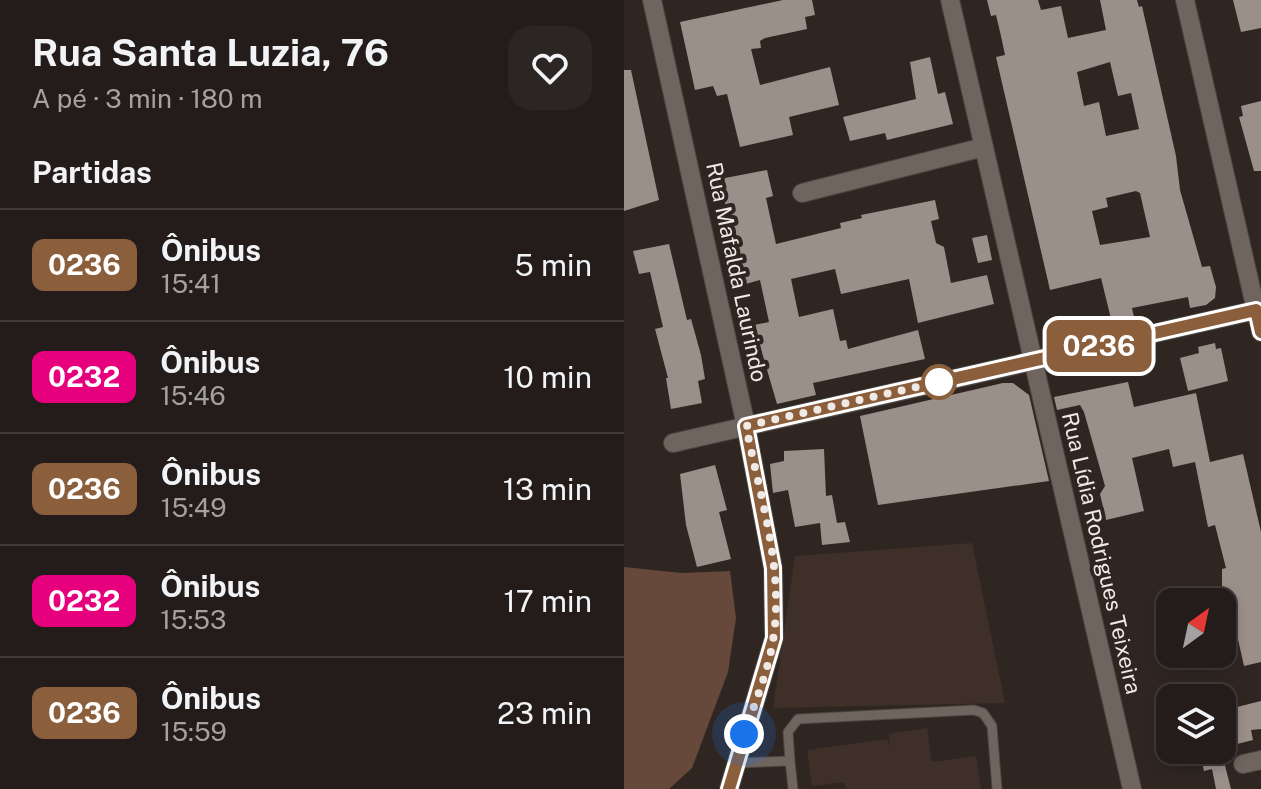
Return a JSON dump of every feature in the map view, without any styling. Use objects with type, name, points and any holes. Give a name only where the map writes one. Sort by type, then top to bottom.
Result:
[{"type":"street","name":"Rua Mafalda Laurindo","points":[[652,0],[746,426],[773,568],[774,638],[766,673],[734,763],[729,789]]},
{"type":"street","name":"Rua Lídia Rodrigues Teixeira","points":[[950,0],[1132,789]]},
{"type":"street","points":[[1185,0],[1261,332]]},
{"type":"street","points":[[802,193],[984,147]]},
{"type":"street","points":[[673,443],[1258,310]]},
{"type":"lane","points":[[793,789],[788,732],[798,719],[974,710],[988,718],[992,726],[997,789]]},
{"type":"lane","points":[[734,763],[790,761]]},
{"type":"shaded area","points":[[972,543],[1005,703],[773,708],[795,556]]},
{"type":"shaded area","points":[[624,567],[681,573],[730,571],[736,618],[728,672],[692,768],[669,789],[624,789]]},
{"type":"shaded area","points":[[927,728],[932,762],[976,756],[981,789],[846,789],[844,782],[812,786],[807,750],[887,739],[890,748],[889,734]]},
{"type":"building","points":[[783,0],[812,0],[815,15],[805,17],[807,29],[765,38],[760,41],[761,48],[751,49],[760,85],[830,67],[839,105],[789,117],[793,135],[740,147],[727,94],[717,96],[713,86],[695,90],[680,22]]},
{"type":"building","points":[[987,0],[1038,0],[1041,10],[1061,6],[1068,38],[1106,30],[1100,0],[1137,0],[1139,7],[1142,6],[1176,156],[1180,190],[1202,267],[1210,266],[1216,287],[1215,298],[1206,305],[1190,308],[1188,297],[1132,308],[1135,322],[1113,327],[1101,278],[1050,290],[996,57],[1005,55],[1001,36],[996,15],[991,16]],"holes":[[[1110,62],[1118,96],[1131,93],[1139,129],[1106,136],[1099,102],[1084,106],[1077,72]],[[1136,191],[1140,193],[1150,237],[1100,245],[1092,211],[1108,207],[1106,198]]]},
{"type":"building","points":[[1233,0],[1261,0],[1261,28],[1241,32]]},
{"type":"building","points":[[930,57],[938,94],[945,92],[953,124],[887,140],[885,133],[850,141],[843,117],[916,99],[910,62]]},
{"type":"building","points":[[624,70],[631,70],[659,200],[624,211]]},
{"type":"building","points":[[1261,101],[1261,171],[1254,171],[1239,117],[1243,116],[1241,106]]},
{"type":"building","points":[[767,170],[773,196],[766,198],[776,244],[841,228],[840,223],[862,218],[861,215],[935,200],[939,219],[931,221],[936,243],[944,247],[951,283],[987,275],[994,304],[918,323],[909,279],[841,294],[835,269],[791,279],[799,317],[833,309],[840,341],[846,340],[848,349],[918,330],[925,359],[813,383],[816,395],[777,404],[754,325],[769,322],[760,280],[742,285],[720,179]]},
{"type":"building","points":[[987,235],[992,260],[978,263],[972,238]]},
{"type":"building","points":[[669,244],[705,379],[698,381],[702,403],[671,409],[668,378],[655,329],[663,327],[650,272],[639,274],[633,251]]},
{"type":"building","points":[[1215,343],[1216,349],[1221,348],[1228,381],[1188,391],[1180,358],[1199,353],[1198,347]]},
{"type":"building","points":[[1128,382],[1134,407],[1196,393],[1210,462],[1243,454],[1261,532],[1261,662],[1244,666],[1236,635],[1236,588],[1222,588],[1222,569],[1226,568],[1215,525],[1208,527],[1195,462],[1173,467],[1169,449],[1132,458],[1144,511],[1106,520],[1100,494],[1105,486],[1084,412],[1080,405],[1057,410],[1054,397]]},
{"type":"building","points":[[1013,383],[1029,395],[1049,481],[878,505],[860,416]]},
{"type":"building","points":[[824,449],[826,496],[832,495],[837,523],[845,522],[850,542],[822,545],[820,523],[795,527],[788,490],[773,493],[770,464],[784,461],[784,451]]},
{"type":"building","points":[[715,465],[727,510],[719,512],[731,559],[697,567],[686,525],[680,474]]},
{"type":"building","points":[[1261,701],[1261,729],[1251,730],[1253,740],[1236,744],[1236,707]]},
{"type":"building","points":[[1203,764],[1225,764],[1231,789],[1216,789],[1212,769],[1204,771]]},
{"type":"bus line","name":"0236","points":[[729,789],[734,763],[766,673],[774,638],[773,568],[746,426],[1256,310],[1261,332]]},
{"type":"route","points":[[744,734],[766,673],[774,638],[775,601],[773,568],[746,426],[947,380],[939,382]]}]
